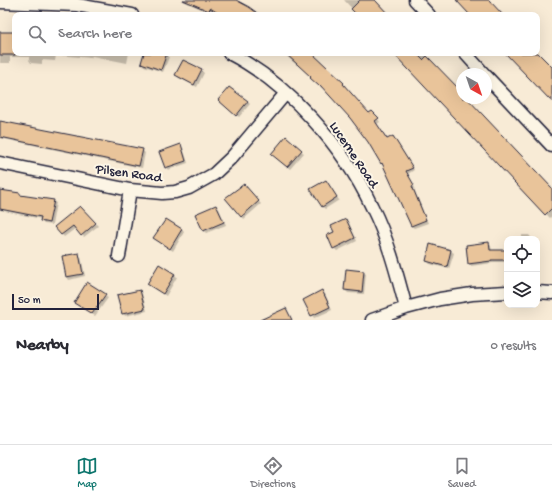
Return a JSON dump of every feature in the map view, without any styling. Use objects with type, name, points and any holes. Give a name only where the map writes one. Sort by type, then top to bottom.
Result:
[{"type":"street","points":[[415,0],[426,12]]},
{"type":"street","points":[[0,2],[77,5],[116,12]]},
{"type":"street","name":"Lucerne Road","points":[[234,56],[286,93],[324,131],[342,156],[372,207],[384,234],[406,308]]},
{"type":"street","points":[[467,56],[478,68]]},
{"type":"street","points":[[492,82],[552,146]]},
{"type":"street","name":"Pilsen Road","points":[[0,163],[130,190],[162,193],[175,192],[189,188],[214,174],[232,156],[286,93]]},
{"type":"street","points":[[119,256],[130,190]]},
{"type":"street","points":[[372,320],[406,308],[440,299],[472,294],[504,292]]},
{"type":"street","points":[[540,292],[552,294]]},
{"type":"building","points":[[183,0],[236,0],[256,12],[216,12],[210,8],[209,11]]},
{"type":"building","points":[[360,0],[375,0],[386,12],[354,12],[351,9]]},
{"type":"building","points":[[456,0],[489,0],[500,12],[467,12]]},
{"type":"building","points":[[0,32],[12,32],[12,55],[0,55]]},
{"type":"building","points":[[540,55],[552,67],[552,102],[508,56]]},
{"type":"building","points":[[143,56],[166,56],[161,70],[141,63]]},
{"type":"building","points":[[288,56],[315,56],[344,83],[343,84],[369,113],[372,111],[379,118],[375,121],[387,139],[393,136],[413,168],[406,171],[414,185],[412,186],[426,220],[411,226],[382,163],[381,164],[368,142],[350,118],[320,85],[319,86],[310,78],[311,77]]},
{"type":"building","points":[[396,56],[419,56],[423,60],[427,56],[456,86],[456,104],[473,104],[552,188],[552,208],[545,215]]},
{"type":"building","points":[[183,60],[202,69],[194,85],[175,75]]},
{"type":"building","points":[[229,87],[248,101],[236,116],[218,100]]},
{"type":"building","points":[[0,121],[143,149],[139,166],[0,137]]},
{"type":"building","points":[[286,136],[302,150],[287,167],[271,154]]},
{"type":"building","points":[[181,144],[186,161],[165,168],[159,152]]},
{"type":"building","points":[[326,180],[337,197],[322,207],[310,189]]},
{"type":"building","points":[[244,184],[259,201],[241,217],[225,198]]},
{"type":"building","points":[[0,190],[20,193],[20,195],[54,200],[49,223],[40,221],[41,217],[0,209]]},
{"type":"building","points":[[216,205],[224,222],[203,231],[195,214]]},
{"type":"building","points":[[80,206],[96,223],[81,236],[73,226],[61,235],[54,227]]},
{"type":"building","points":[[166,219],[182,229],[170,249],[153,238]]},
{"type":"building","points":[[346,219],[355,238],[333,249],[327,235],[334,232],[331,226]]},
{"type":"building","points":[[489,242],[490,250],[504,250],[504,260],[491,260],[468,264],[466,245]]},
{"type":"building","points":[[430,244],[451,250],[447,267],[426,261]]},
{"type":"building","points":[[79,253],[83,274],[66,277],[62,256]]},
{"type":"building","points":[[159,264],[175,274],[163,294],[147,284]]},
{"type":"building","points":[[346,269],[364,271],[362,292],[344,290]]},
{"type":"building","points":[[87,282],[106,294],[92,314],[74,303]]},
{"type":"building","points":[[140,290],[145,309],[122,314],[117,295]]},
{"type":"building","points":[[322,290],[330,307],[311,316],[303,300]]},
{"type":"building","points":[[286,308],[292,320],[260,320]]}]
